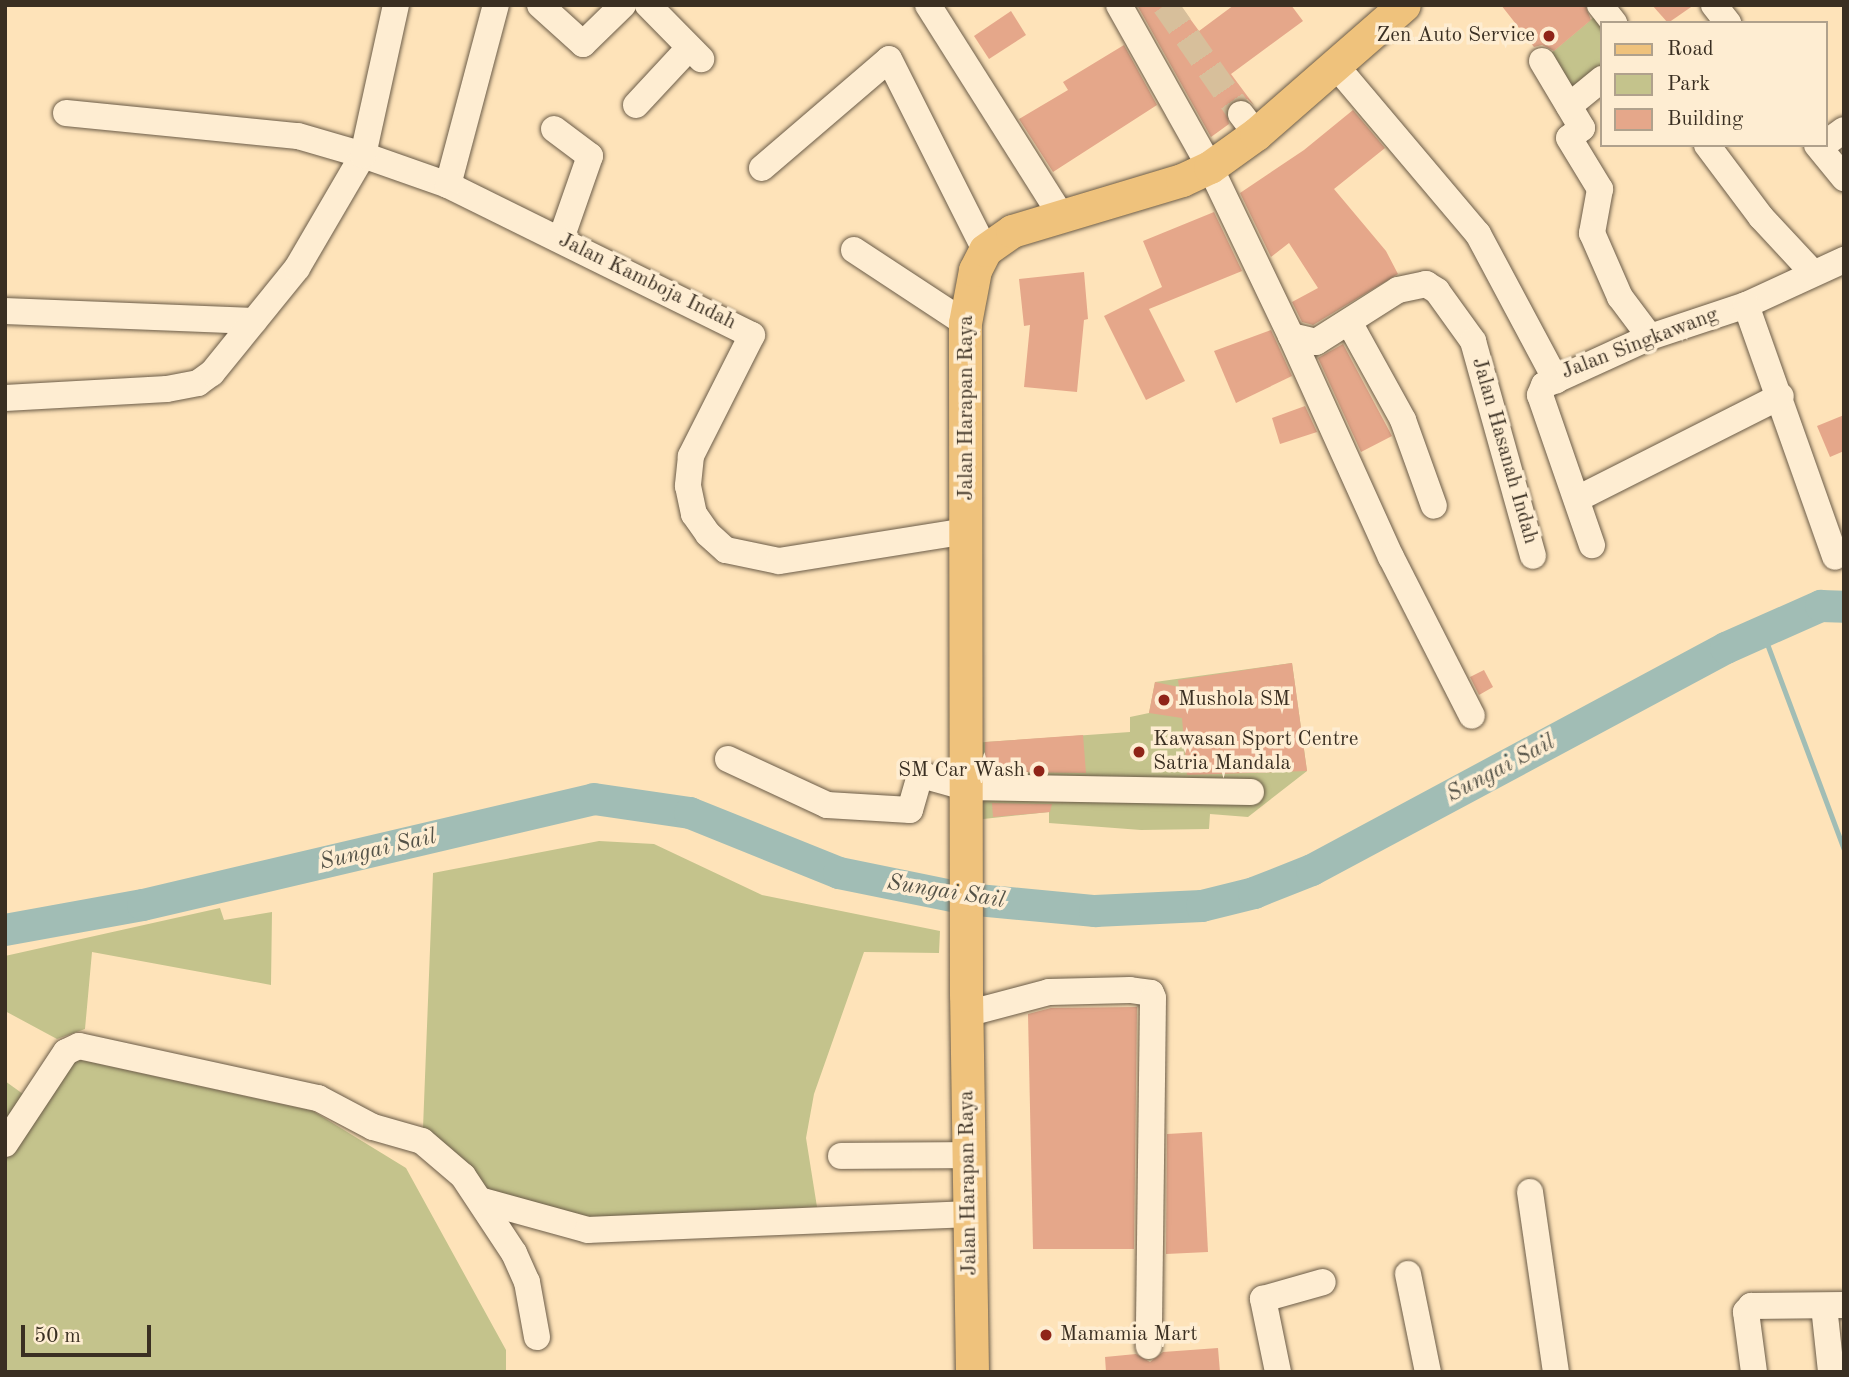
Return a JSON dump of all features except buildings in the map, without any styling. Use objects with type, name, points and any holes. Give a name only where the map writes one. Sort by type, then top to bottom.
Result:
[{"type":"main road","points":[[985,250],[1012,231],[1182,180],[1210,167],[1248,124],[1336,66],[1404,5]]},
{"type":"main road","name":"Jalan Harapan Raya","points":[[972,1372],[966,1005],[965,323],[970,286],[985,250]]},
{"type":"street","points":[[5,398],[198,383],[254,321],[296,268],[363,155],[397,5]]},
{"type":"street","points":[[448,185],[496,5]]},
{"type":"street","points":[[540,5],[583,44],[623,5]]},
{"type":"street","points":[[636,105],[696,54],[648,5]]},
{"type":"street","points":[[928,5],[1061,215]]},
{"type":"street","points":[[1119,5],[1210,167],[1292,336],[1391,557],[1472,716]]},
{"type":"street","points":[[1600,5],[1612,21]]},
{"type":"street","points":[[1714,5],[1726,21]]},
{"type":"street","points":[[762,168],[889,59],[985,250]]},
{"type":"street","points":[[1542,61],[1582,128],[1569,138],[1600,189],[1592,233],[1620,297],[1650,337]]},
{"type":"street","name":"Jalan Singkawang","points":[[1336,66],[1485,244],[1556,380],[1650,337],[1746,305],[1844,260]]},
{"type":"street","points":[[1569,106],[1601,80]]},
{"type":"street","name":"Jalan Kamboja Indah","points":[[66,113],[299,136],[363,155],[448,185],[752,335],[691,456],[688,486],[694,514],[708,534],[726,550],[779,561],[967,531]]},
{"type":"street","points":[[554,129],[590,156],[561,239]]},
{"type":"street","points":[[1828,141],[1844,131]]},
{"type":"street","points":[[1708,147],[1760,217],[1813,273]]},
{"type":"street","points":[[1822,147],[1844,178]]},
{"type":"street","points":[[854,250],[965,323]]},
{"type":"street","name":"Jalan Hasanah Indah","points":[[1292,336],[1316,342],[1398,290],[1426,284],[1437,291],[1473,341],[1533,556]]},
{"type":"street","points":[[1746,305],[1781,396],[1835,557]]},
{"type":"street","points":[[5,311],[254,321]]},
{"type":"street","points":[[1349,322],[1403,420],[1434,506]]},
{"type":"street","points":[[1556,380],[1544,385],[1540,395],[1579,498],[1592,545]]},
{"type":"street","points":[[1579,498],[1781,396]]},
{"type":"street","points":[[728,759],[827,805],[910,810],[919,779],[925,776],[965,799],[1251,792]]},
{"type":"street","points":[[966,1005],[1049,992],[1130,990],[1150,993],[1153,998],[1149,1346]]},
{"type":"street","points":[[5,1144],[66,1052],[86,1046],[318,1098],[373,1127],[422,1141],[463,1176],[483,1201],[527,1282],[537,1338]]},
{"type":"street","points":[[841,1156],[969,1155]]},
{"type":"street","points":[[1530,1192],[1556,1372]]},
{"type":"street","points":[[483,1201],[588,1230],[970,1214]]},
{"type":"street","points":[[1408,1274],[1428,1372]]},
{"type":"street","points":[[1278,1372],[1263,1299],[1323,1282]]},
{"type":"street","points":[[1754,1372],[1746,1312],[1751,1306],[1834,1305],[1831,1372]]},
{"type":"green space","points":[[1600,12],[1601,71],[1571,95],[1544,59]]},
{"type":"green space","name":"Kawasan Sport Centre Satria Mandala","points":[[1292,663],[1307,771],[1248,817],[1210,814],[1209,829],[1141,830],[1049,823],[1049,812],[974,820],[972,743],[1130,732],[1130,717],[1149,713],[1155,682]]},
{"type":"green space","points":[[599,841],[654,844],[762,895],[940,931],[939,953],[864,952],[814,1094],[806,1138],[817,1207],[583,1218],[488,1192],[423,1128],[433,873]]},
{"type":"green space","points":[[220,908],[224,920],[272,912],[271,985],[92,952],[85,1029],[57,1039],[5,1011],[5,956]]},
{"type":"green space","points":[[76,1059],[313,1111],[406,1168],[506,1350],[506,1372],[5,1372],[5,1081],[41,1107]]},
{"type":"waterway","name":"Sungai Sail","points":[[5,930],[143,905],[594,799],[690,813],[839,873],[967,899],[1095,911],[1202,906],[1254,893],[1312,870],[1726,648],[1821,606],[1844,607]]},
{"type":"waterway","points":[[1763,633],[1844,850]]},
{"type":"tunnel","points":[[1165,5],[1241,114]]},
{"type":"place","name":"Zen Auto Service","points":[[1549,36]]},
{"type":"place","name":"Mushola SM","points":[[1164,700]]},
{"type":"place","name":"Kawasan Sport Centre Satria Mandala","points":[[1139,752]]},
{"type":"place","name":"SM Car Wash","points":[[1039,771]]},
{"type":"place","name":"Mamamia Mart","points":[[1046,1335]]}]
